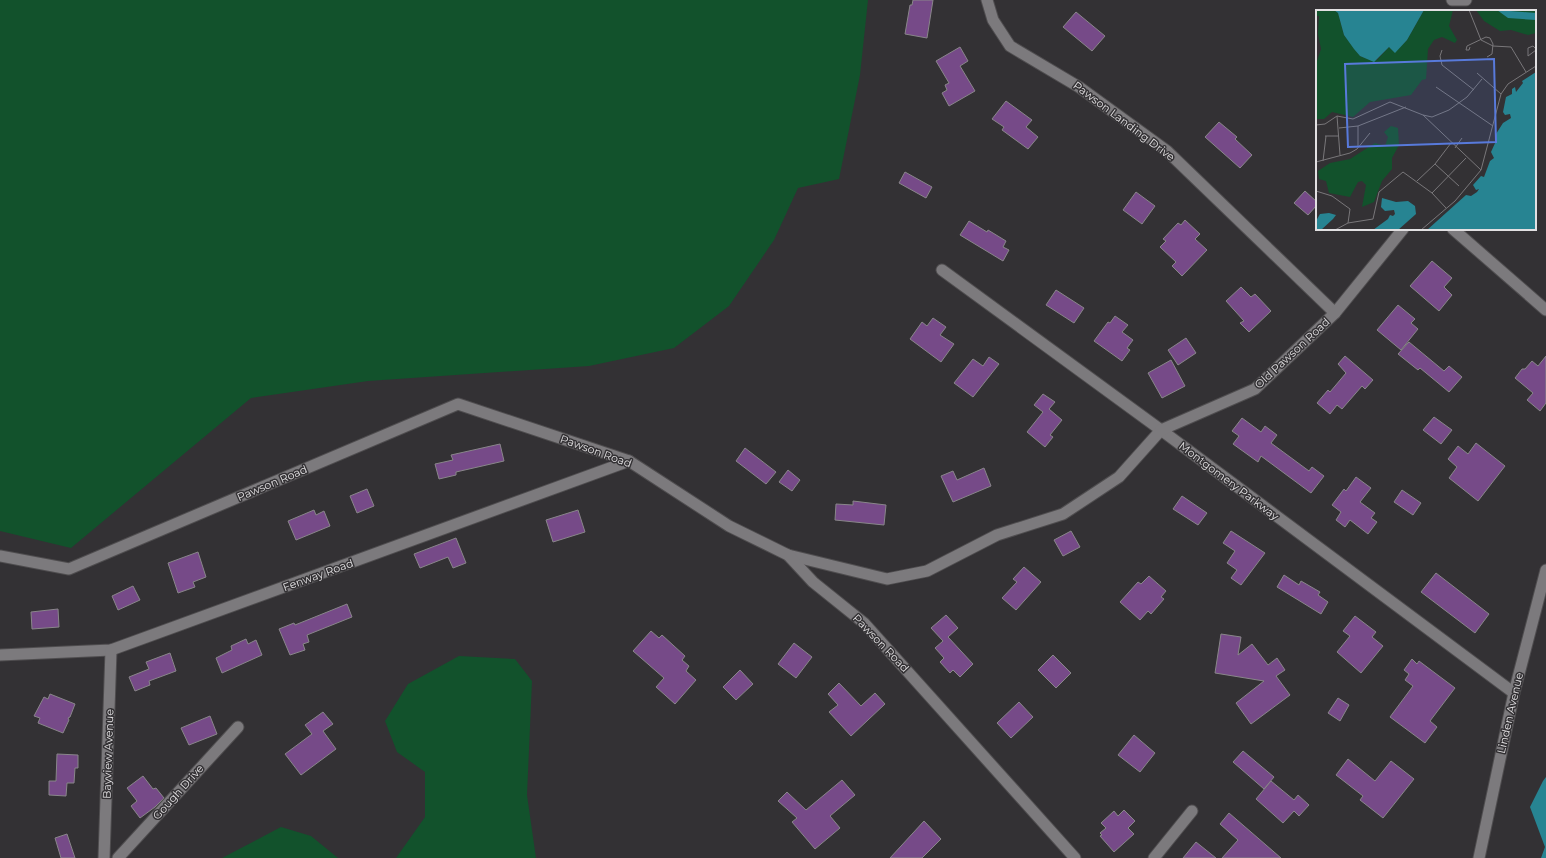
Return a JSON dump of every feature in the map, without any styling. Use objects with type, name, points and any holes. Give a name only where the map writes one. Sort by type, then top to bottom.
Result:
[{"type":"street","name":"Pawson Landing Drive","points":[[987,0],[993,20],[1010,46],[1080,87],[1167,151],[1335,312]]},
{"type":"street","points":[[1452,0],[1466,0]]},
{"type":"street","name":"Old Pawson Road","points":[[788,555],[887,579],[927,571],[997,535],[1063,514],[1119,477],[1161,430],[1255,389],[1335,312],[1402,230]]},
{"type":"street","points":[[1454,230],[1546,310]]},
{"type":"street","name":"Montgomery Parkway","points":[[942,270],[1161,430],[1514,693]]},
{"type":"street","name":"Pawson Road","points":[[0,556],[69,569],[458,404],[629,461],[729,526],[788,555],[813,582],[864,623],[1075,858]]},
{"type":"street","name":"Fenway Road","points":[[0,655],[111,650],[629,461]]},
{"type":"street","name":"Linden Avenue","points":[[1479,858],[1514,693],[1546,570]]},
{"type":"street","name":"Bayview Avenue","points":[[104,858],[111,650]]},
{"type":"street","name":"Gough Drive","points":[[118,858],[238,727]]},
{"type":"street","points":[[1154,858],[1192,811]]},
{"type":"green space","points":[[0,0],[868,0],[860,75],[839,179],[798,188],[774,240],[729,306],[674,348],[589,366],[368,381],[251,398],[71,548],[0,531]]},
{"type":"green space","points":[[459,656],[515,659],[532,681],[527,795],[536,858],[396,858],[425,817],[425,772],[397,752],[385,721],[408,684]]},
{"type":"green space","points":[[281,827],[311,836],[338,858],[222,858]]},
{"type":"water","points":[[1546,777],[1546,858],[1541,858],[1545,847],[1530,807]]},
{"type":"building","points":[[913,0],[933,0],[927,38],[905,34],[910,5],[912,5]]},
{"type":"building","points":[[1076,12],[1105,36],[1092,51],[1063,27]]},
{"type":"building","points":[[960,47],[968,61],[960,66],[975,91],[949,106],[942,93],[947,90],[945,85],[949,83],[936,61]]},
{"type":"building","points":[[1006,101],[1032,120],[1026,127],[1038,137],[1028,149],[1002,130],[1004,127],[992,119]]},
{"type":"building","points":[[1219,122],[1237,137],[1235,139],[1252,155],[1240,168],[1205,137]]},
{"type":"building","points":[[905,172],[932,187],[926,198],[899,183]]},
{"type":"building","points":[[1305,191],[1316,201],[1316,206],[1308,215],[1294,203]]},
{"type":"building","points":[[1136,192],[1155,206],[1142,224],[1123,210]]},
{"type":"building","points":[[1185,220],[1200,234],[1195,239],[1207,250],[1182,276],[1172,266],[1176,262],[1160,247],[1166,241],[1163,239],[1178,223],[1181,225]]},
{"type":"building","points":[[969,221],[1006,241],[1003,247],[1009,250],[1003,261],[960,235]]},
{"type":"building","points":[[1432,261],[1452,278],[1444,287],[1452,295],[1439,311],[1410,286]]},
{"type":"building","points":[[1241,287],[1251,297],[1255,294],[1271,311],[1249,332],[1240,323],[1244,321],[1226,301]]},
{"type":"building","points":[[1056,290],[1084,308],[1074,323],[1046,305]]},
{"type":"building","points":[[1398,305],[1415,319],[1411,323],[1418,329],[1401,350],[1377,330]]},
{"type":"building","points":[[1115,316],[1128,325],[1122,332],[1133,340],[1127,348],[1130,350],[1122,361],[1094,341],[1108,322],[1110,323]]},
{"type":"building","points":[[933,318],[946,327],[940,335],[954,344],[941,362],[910,339],[922,322],[927,326]]},
{"type":"building","points":[[1186,338],[1196,353],[1178,365],[1168,350]]},
{"type":"building","points":[[1409,342],[1444,371],[1449,366],[1462,377],[1449,392],[1420,368],[1418,370],[1398,354]]},
{"type":"building","points":[[1345,356],[1373,380],[1365,389],[1362,386],[1342,409],[1337,405],[1330,414],[1317,403],[1328,390],[1330,392],[1346,373],[1338,364]]},
{"type":"building","points":[[1546,356],[1546,403],[1540,411],[1527,400],[1533,393],[1515,378],[1522,369],[1525,369],[1532,361],[1538,366]]},
{"type":"building","points":[[989,357],[999,364],[973,397],[954,383],[973,359],[983,366]]},
{"type":"building","points":[[1171,360],[1185,386],[1162,398],[1148,373]]},
{"type":"building","points":[[1043,394],[1055,402],[1049,409],[1062,420],[1050,435],[1053,437],[1045,447],[1027,432],[1043,412],[1034,405]]},
{"type":"building","points":[[1434,417],[1452,430],[1441,444],[1423,430]]},
{"type":"building","points":[[1242,418],[1261,432],[1265,426],[1277,435],[1271,443],[1309,471],[1312,467],[1324,476],[1311,493],[1261,456],[1258,462],[1233,444],[1239,436],[1232,431]]},
{"type":"building","points":[[1476,443],[1505,466],[1478,501],[1449,478],[1457,467],[1448,459],[1458,446],[1468,454]]},
{"type":"building","points":[[500,444],[504,461],[456,472],[456,475],[439,479],[435,464],[453,460],[451,455]]},
{"type":"building","points":[[745,448],[776,472],[766,484],[736,461]]},
{"type":"building","points":[[984,468],[991,486],[953,502],[941,476],[953,471],[957,480]]},
{"type":"building","points":[[788,470],[800,480],[792,491],[779,482]]},
{"type":"building","points":[[1356,477],[1371,488],[1360,502],[1375,513],[1371,518],[1377,522],[1368,534],[1350,520],[1345,527],[1336,520],[1341,512],[1332,505],[1344,489],[1346,491]]},
{"type":"building","points":[[367,489],[374,506],[357,513],[350,496]]},
{"type":"building","points":[[1402,490],[1421,503],[1413,515],[1394,502]]},
{"type":"building","points":[[1182,496],[1207,513],[1198,525],[1173,509]]},
{"type":"building","points":[[853,501],[886,505],[884,525],[835,520],[836,504],[853,505]]},
{"type":"building","points":[[314,510],[316,515],[324,511],[330,526],[296,540],[288,521]]},
{"type":"building","points":[[578,510],[585,532],[553,542],[546,520]]},
{"type":"building","points":[[1071,531],[1080,547],[1063,556],[1054,540]]},
{"type":"building","points":[[1231,531],[1265,553],[1241,585],[1231,578],[1237,570],[1227,563],[1235,551],[1223,543]]},
{"type":"building","points":[[456,538],[466,563],[453,568],[448,557],[420,568],[414,554]]},
{"type":"building","points":[[198,552],[206,577],[193,582],[195,587],[178,593],[168,563]]},
{"type":"building","points":[[1024,567],[1041,582],[1016,610],[1002,598],[1017,582],[1013,579]]},
{"type":"building","points":[[1436,573],[1489,614],[1475,633],[1421,592]]},
{"type":"building","points":[[1284,575],[1299,585],[1301,581],[1320,592],[1318,595],[1328,602],[1321,614],[1277,587]]},
{"type":"building","points":[[1149,576],[1166,591],[1161,597],[1164,599],[1151,614],[1148,611],[1140,620],[1120,602],[1138,582],[1141,584]]},
{"type":"building","points":[[133,586],[140,600],[118,610],[112,596]]},
{"type":"building","points":[[347,604],[352,617],[307,635],[309,642],[303,644],[305,650],[290,655],[279,629],[294,623],[295,625]]},
{"type":"building","points":[[58,609],[59,627],[32,629],[31,612]]},
{"type":"building","points":[[946,615],[958,628],[948,637],[973,664],[960,677],[953,670],[950,673],[940,662],[944,658],[935,648],[943,641],[931,628]]},
{"type":"building","points":[[1355,616],[1376,632],[1372,637],[1383,646],[1361,673],[1337,652],[1350,636],[1343,631]]},
{"type":"building","points":[[651,631],[659,638],[662,635],[685,656],[682,660],[689,666],[686,671],[696,680],[675,704],[656,687],[664,678],[633,651]]},
{"type":"building","points":[[1221,634],[1241,637],[1238,655],[1252,644],[1268,665],[1277,658],[1285,670],[1276,676],[1290,695],[1251,724],[1236,703],[1264,681],[1215,673]]},
{"type":"building","points":[[246,639],[248,644],[256,640],[262,655],[222,673],[216,658],[232,650],[231,646]]},
{"type":"building","points":[[794,643],[812,657],[796,678],[778,664]]},
{"type":"building","points":[[170,653],[176,671],[149,681],[150,685],[135,691],[129,677],[149,669],[146,662]]},
{"type":"building","points":[[1053,655],[1071,673],[1056,688],[1038,670]]},
{"type":"building","points":[[1412,659],[1417,664],[1419,661],[1455,688],[1430,721],[1437,727],[1425,743],[1390,717],[1413,686],[1405,680],[1409,674],[1404,670]]},
{"type":"building","points":[[740,670],[753,684],[736,700],[723,687]]},
{"type":"building","points":[[839,683],[861,706],[875,693],[885,704],[851,736],[829,712],[838,705],[828,694]]},
{"type":"building","points":[[50,694],[75,704],[63,733],[38,723],[40,718],[34,716],[44,697],[48,699]]},
{"type":"building","points":[[1338,698],[1349,705],[1340,721],[1328,713]]},
{"type":"building","points":[[1019,702],[1033,717],[1011,738],[997,723]]},
{"type":"building","points":[[323,712],[333,724],[323,731],[336,749],[301,775],[285,754],[312,734],[305,725]]},
{"type":"building","points":[[210,716],[217,734],[189,745],[181,728]]},
{"type":"building","points":[[1134,735],[1155,753],[1140,772],[1118,755]]},
{"type":"building","points":[[1243,751],[1274,777],[1264,789],[1233,762]]},
{"type":"building","points":[[57,754],[78,755],[78,768],[75,768],[74,783],[67,783],[66,796],[49,795],[49,781],[56,781]]},
{"type":"building","points":[[1348,759],[1375,781],[1391,761],[1414,779],[1383,818],[1360,800],[1363,796],[1336,775]]},
{"type":"building","points":[[143,776],[153,789],[156,788],[164,798],[140,818],[131,806],[137,801],[127,788]]},
{"type":"building","points":[[842,780],[855,795],[830,816],[840,828],[815,849],[792,822],[797,818],[778,801],[787,792],[806,810]]},
{"type":"building","points":[[1271,781],[1294,800],[1298,795],[1309,805],[1299,816],[1294,811],[1283,823],[1256,799]]},
{"type":"building","points":[[1124,810],[1135,821],[1128,828],[1134,834],[1114,852],[1100,836],[1102,835],[1100,833],[1106,828],[1101,823],[1114,811],[1118,816]]},
{"type":"building","points":[[1229,813],[1281,858],[1222,858],[1238,840],[1220,824]]},
{"type":"building","points":[[924,821],[941,839],[922,858],[890,858]]},
{"type":"building","points":[[67,834],[75,858],[61,858],[55,838]]},
{"type":"building","points":[[1196,842],[1216,858],[1183,858]]}]
